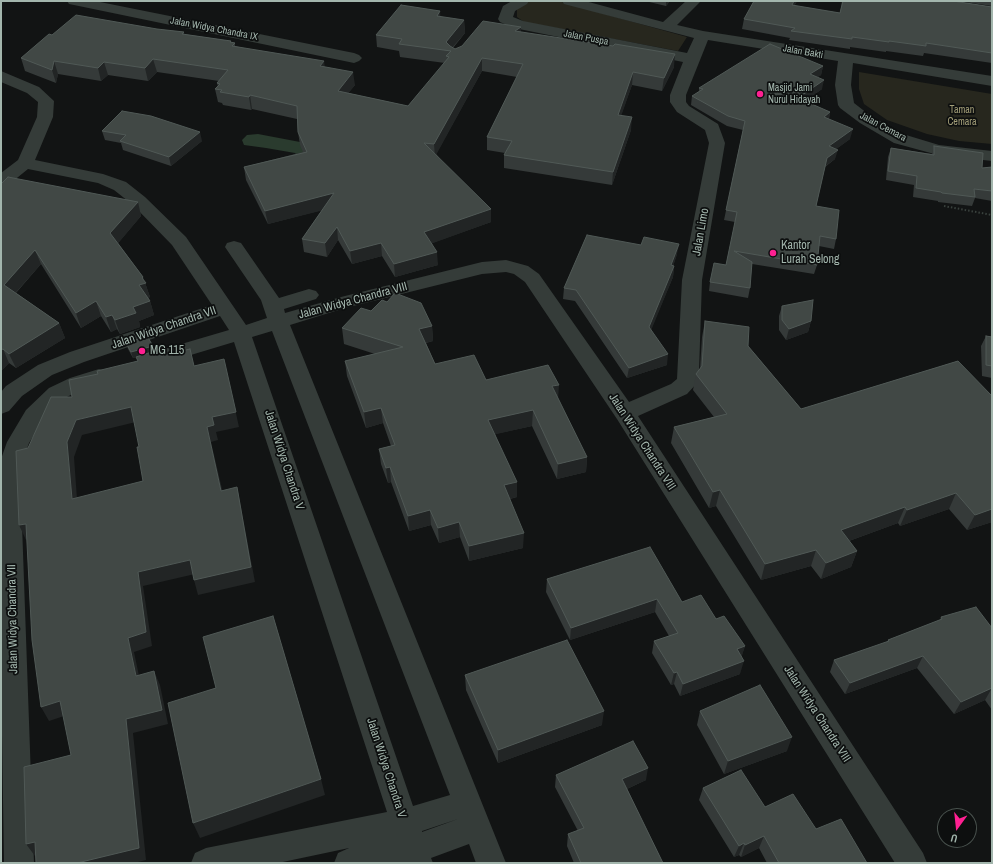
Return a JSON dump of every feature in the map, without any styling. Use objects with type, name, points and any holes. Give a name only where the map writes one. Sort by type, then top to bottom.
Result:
[{"type":"street","name":"Jalan Widya Chandra IX","points":[[74,1],[354,58]]},
{"type":"street","name":"Jalan Bakti","points":[[569,1],[666,27],[703,35],[846,59],[992,81]]},
{"type":"street","points":[[666,27],[694,1]]},
{"type":"street","name":"Jalan Puspa","points":[[518,2],[508,9],[499,20],[692,59]]},
{"type":"street","name":"Jalan Limo","points":[[624,413],[680,389],[687,382],[690,372],[692,280],[717,143],[712,128],[683,109],[678,102],[678,95],[703,35]]},
{"type":"street","name":"Jalan Cemara","points":[[846,59],[843,85],[846,105],[866,120],[900,139],[938,150],[992,156]]},
{"type":"street","points":[[1,76],[33,90],[46,101],[45,117],[25,163],[1,182]]},
{"type":"street","name":"Jalan Widya Chandra V","points":[[25,163],[103,179],[120,186],[139,201],[179,241],[241,333],[416,856]]},
{"type":"street","points":[[234,247],[275,314],[491,863]]},
{"type":"street","name":"Jalan Widya Chandra VIII","points":[[241,333],[275,314],[341,303],[482,268],[506,266],[521,270],[532,278],[624,413],[912,863]]},
{"type":"street","points":[[275,314],[309,295]]},
{"type":"street","name":"Jalan Widya Chandra VII","points":[[1,406],[14,391],[45,370],[77,357],[224,308]]},
{"type":"street","name":"Jalan Widya Chandra VII","points":[[19,863],[9,468],[18,442],[34,416],[57,393],[77,383],[241,333]]},
{"type":"street","points":[[206,863],[404,823],[472,815]]},
{"type":"street","points":[[350,863],[416,856],[472,815]]},
{"type":"path","points":[[944,206],[992,215]]},
{"type":"green space","points":[[529,1],[558,1],[687,37],[678,51],[524,22],[517,17],[517,9]]},
{"type":"green space","name":"Taman Cemara","points":[[859,72],[992,94],[992,144],[959,141],[927,134],[887,120],[864,104],[859,89]]},
{"type":"shaded area","points":[[258,134],[300,142],[306,152],[296,154],[244,145],[242,140],[247,135]]},
{"type":"building","points":[[754,1],[794,1],[792,5],[840,13],[843,1],[953,1],[992,7],[992,53],[926,43],[926,46],[852,37],[852,39],[791,31],[795,28],[744,19]]},
{"type":"building","points":[[401,5],[440,11],[437,16],[464,20],[446,42],[455,49],[462,46],[483,21],[521,27],[515,31],[613,46],[615,44],[675,54],[664,78],[633,72],[618,115],[632,117],[613,172],[504,155],[512,141],[487,137],[523,64],[482,58],[434,144],[424,143],[491,209],[424,232],[437,252],[394,264],[381,243],[350,251],[337,227],[325,243],[302,239],[334,193],[265,211],[244,167],[307,152],[298,132],[297,106],[250,95],[249,97],[220,92],[222,90],[215,89],[220,84],[217,83],[228,70],[153,59],[145,68],[104,62],[98,68],[54,61],[52,70],[21,58],[49,34],[52,35],[76,15],[157,29],[184,32],[182,34],[231,41],[230,42],[235,43],[232,46],[324,61],[320,66],[353,72],[338,91],[408,106],[449,57],[446,56],[451,51],[399,44],[402,39],[376,35]]},
{"type":"building","points":[[770,44],[823,66],[810,74],[824,80],[798,98],[830,112],[824,117],[853,129],[829,146],[838,150],[827,158],[816,206],[839,210],[836,239],[820,236],[817,265],[734,251],[752,262],[750,288],[710,282],[714,263],[726,265],[737,212],[726,210],[745,121],[728,116],[692,96],[703,89],[699,88]]},
{"type":"building","points":[[122,111],[151,116],[200,132],[169,157],[120,141],[126,135],[102,131]]},
{"type":"building","points":[[934,146],[983,153],[982,168],[992,167],[992,191],[974,189],[975,197],[916,188],[917,176],[888,171],[891,148],[934,155]]},
{"type":"building","points":[[8,177],[138,202],[110,233],[143,277],[142,278],[146,283],[139,285],[150,301],[133,307],[136,313],[115,320],[112,315],[106,317],[96,301],[76,313],[35,250],[4,285],[59,323],[9,354],[3,349],[1,350],[1,184]]},
{"type":"building","points":[[587,235],[641,245],[644,237],[679,244],[671,265],[674,266],[649,327],[668,354],[629,368],[576,290],[564,288]]},
{"type":"building","points":[[395,293],[421,303],[432,326],[419,329],[435,364],[474,355],[486,380],[548,365],[559,385],[552,386],[587,457],[558,464],[533,410],[488,420],[517,482],[504,485],[524,533],[469,546],[459,522],[438,528],[430,510],[408,516],[390,467],[386,468],[379,449],[395,445],[381,408],[364,412],[345,361],[403,347],[342,328],[361,308],[371,311],[382,300],[387,302]]},
{"type":"building","points":[[813,300],[811,321],[789,329],[782,320],[782,306]]},
{"type":"building","points":[[705,321],[749,327],[748,346],[801,409],[958,361],[992,396],[992,509],[975,515],[956,493],[907,510],[905,507],[841,530],[857,551],[826,563],[816,550],[765,564],[720,490],[713,492],[674,427],[727,414],[696,374],[702,366]]},
{"type":"building","points":[[147,336],[153,346],[131,352],[126,343]]},
{"type":"building","points":[[986,336],[992,337],[992,366],[986,365]]},
{"type":"building","points":[[190,349],[194,366],[224,359],[236,412],[212,417],[214,425],[207,427],[221,491],[237,487],[251,567],[194,580],[190,560],[138,572],[146,632],[128,638],[136,676],[154,671],[162,710],[126,719],[139,848],[77,863],[36,863],[35,842],[26,844],[24,767],[71,755],[60,701],[41,707],[32,640],[26,524],[19,525],[16,451],[28,448],[51,397],[72,397],[69,380],[98,374],[97,371],[138,361],[136,357],[158,350],[161,356]],"holes":[[[131,407],[139,447],[137,447],[143,481],[72,499],[67,442],[76,420]]]},
{"type":"building","points":[[650,547],[682,602],[701,595],[716,619],[724,616],[745,646],[737,649],[744,661],[683,684],[677,672],[674,673],[654,641],[678,633],[657,599],[571,628],[547,579]]},
{"type":"building","points":[[976,607],[992,628],[992,688],[961,702],[923,656],[850,683],[834,660],[889,641],[888,640],[942,619],[941,617]]},
{"type":"building","points":[[273,616],[321,779],[193,823],[168,703],[216,688],[203,637]]},
{"type":"building","points":[[567,640],[604,711],[498,750],[465,675]]},
{"type":"building","points":[[760,685],[792,737],[728,761],[700,711]]},
{"type":"building","points":[[633,741],[648,768],[622,779],[663,863],[581,863],[568,834],[584,828],[556,775]]},
{"type":"building","points":[[741,770],[765,807],[793,794],[816,829],[841,819],[867,863],[779,863],[764,836],[745,845],[744,843],[739,846],[703,788]]},
{"type":"place","name":"Masjid Jami Nurul Hidayah","points":[[760,94]]},
{"type":"place","name":"Kantor Lurah Selong","points":[[773,253]]},
{"type":"place","name":"MG 115","points":[[142,351]]}]
